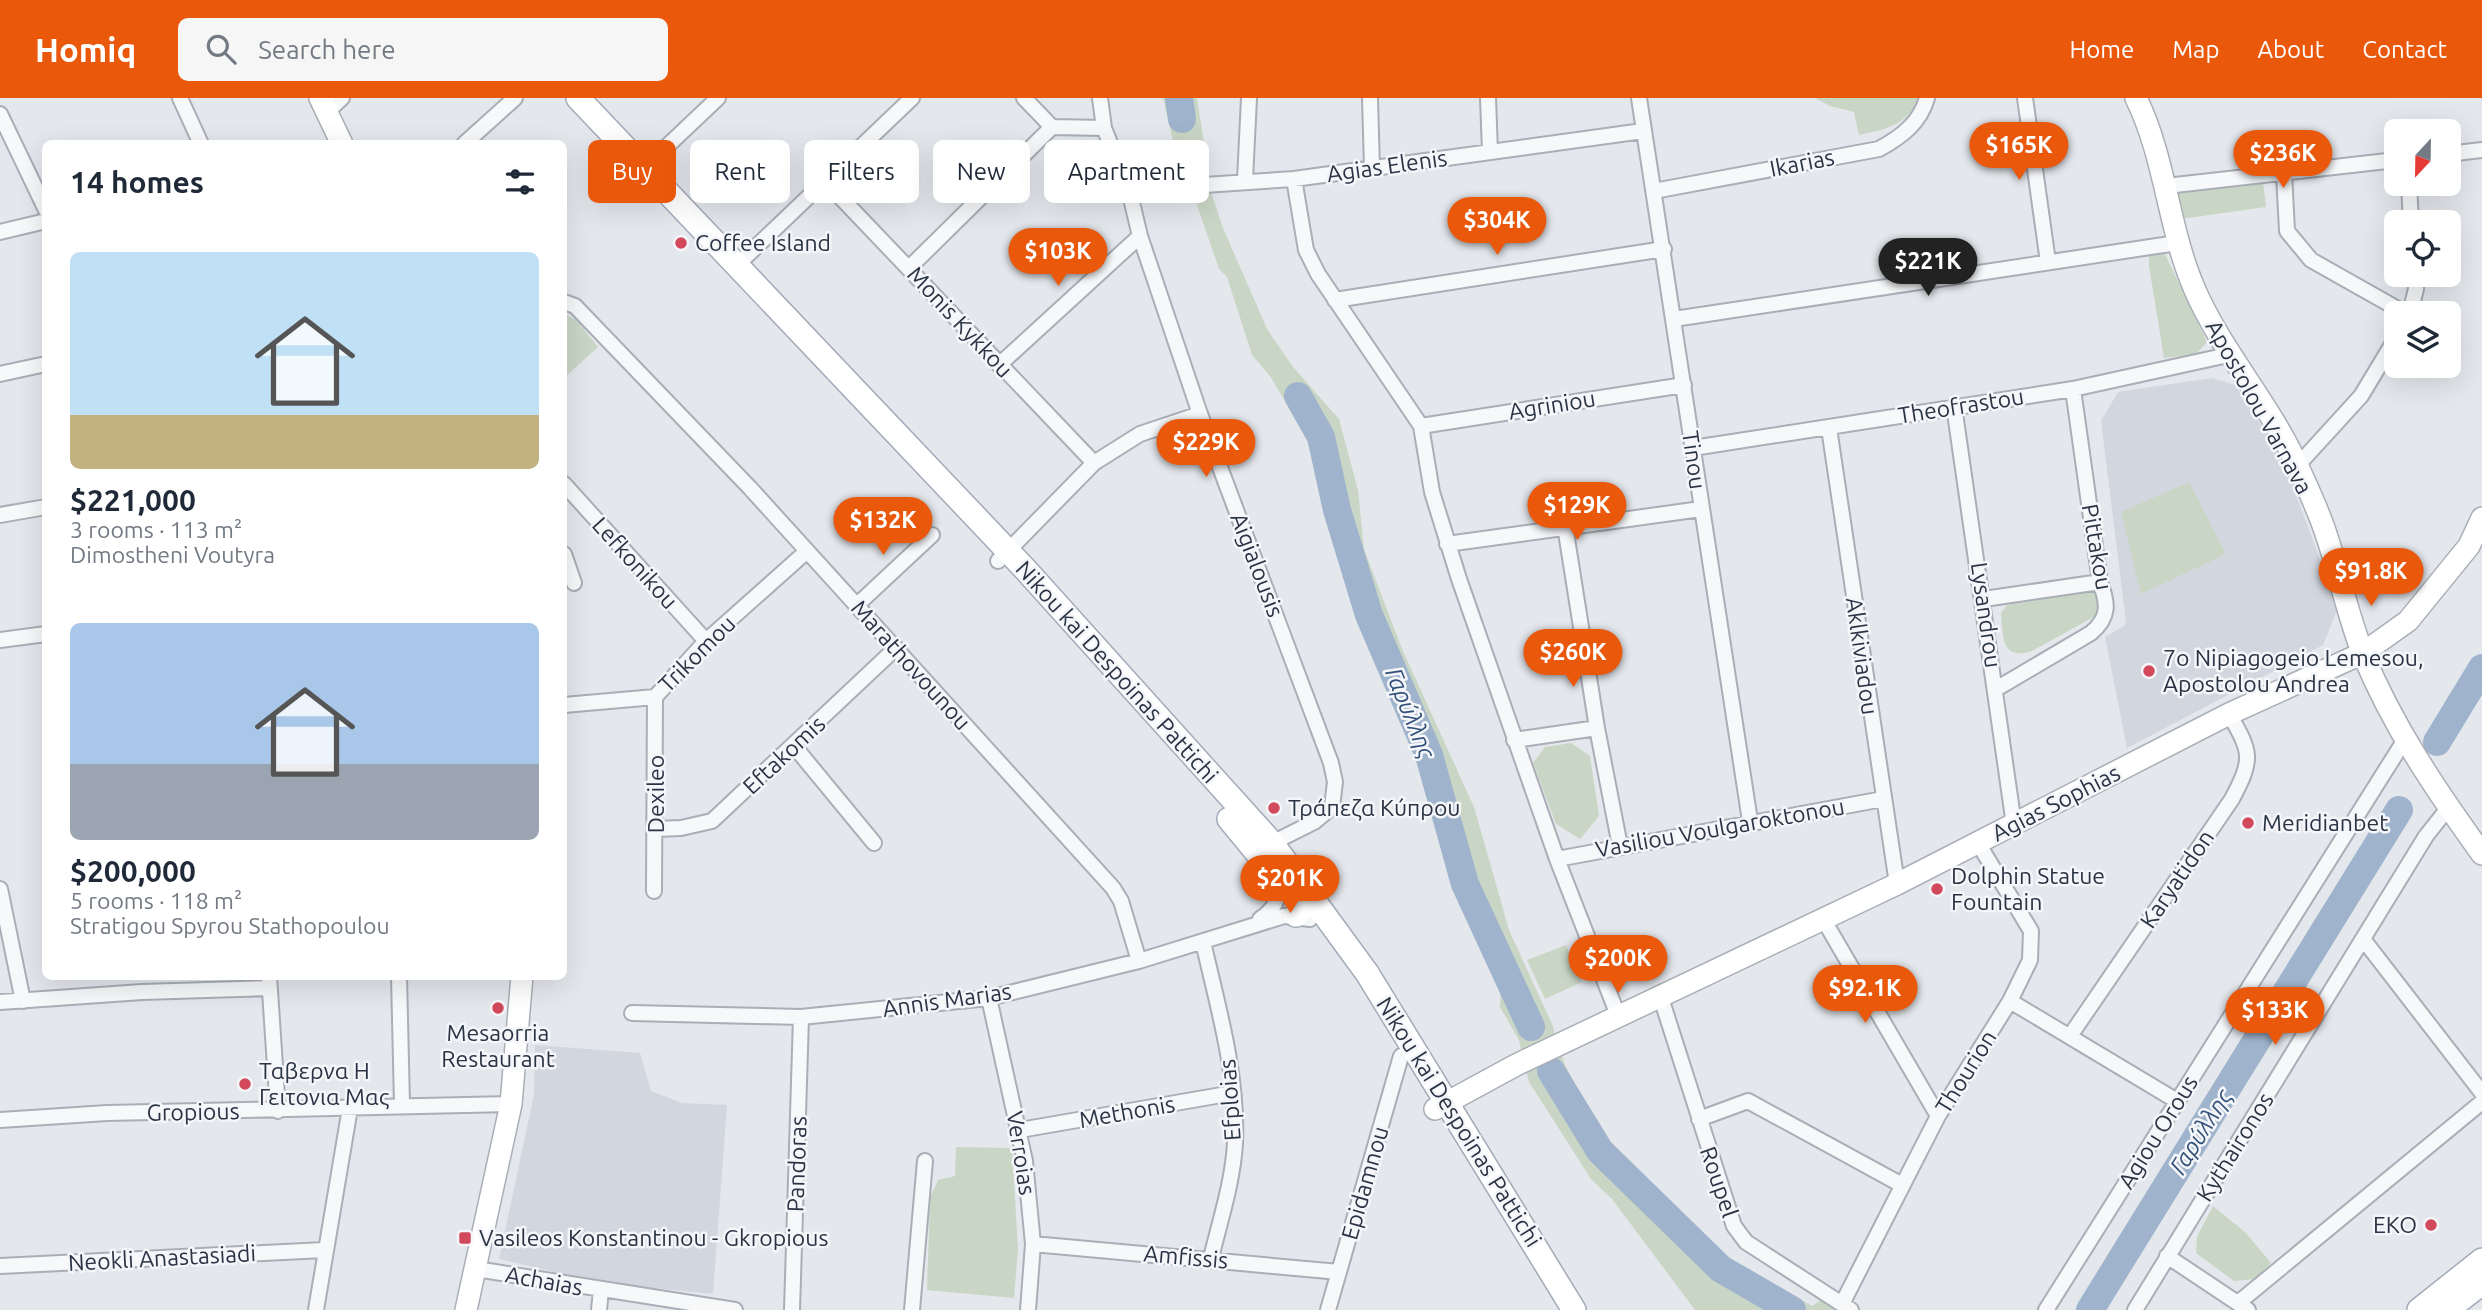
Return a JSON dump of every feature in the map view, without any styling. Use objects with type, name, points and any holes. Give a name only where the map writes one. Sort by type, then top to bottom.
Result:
[{"type":"main road","name":"Nikou kai Despoinas Pattichi","points":[[562,98],[1002,556],[1272,843],[1304,909],[1367,973],[1557,1310]]},
{"type":"main road","name":"Nikou kai Despoinas Pattichi","points":[[578,98],[616,140]]},
{"type":"main road","name":"Apostolou Varnava","points":[[2136,98],[2165,186],[2177,243],[2195,291],[2228,355],[2267,411],[2298,465],[2327,535],[2363,653],[2404,741],[2482,854]]},
{"type":"main road","points":[[330,103],[341,140]]},
{"type":"main road","name":"Nikou kai Despoinas Pattichi","points":[[675,203],[1002,556],[1280,879],[1352,974],[1401,1056],[1441,1106],[1574,1310]]},
{"type":"main road","name":"Agias Sophias","points":[[1441,1106],[1516,1065],[1661,998],[1822,917],[1897,884],[2229,714],[2363,653],[2408,621],[2463,554],[2482,518]]},
{"type":"main road","points":[[466,1310],[511,1104],[522,980]]},
{"type":"main road","points":[[2419,1310],[2482,1260]]},
{"type":"main road","points":[[2447,1310],[2482,1283]]},
{"type":"street","points":[[180,98],[199,140]]},
{"type":"street","points":[[468,140],[515,98]]},
{"type":"street","points":[[674,140],[718,98]]},
{"type":"street","points":[[869,140],[912,98]]},
{"type":"street","points":[[1024,98],[1052,127],[1104,128]]},
{"type":"street","name":"Aigialousis","points":[[1100,98],[1104,128],[1109,140]]},
{"type":"street","points":[[1245,180],[1249,98]]},
{"type":"street","points":[[1370,98],[1372,168]]},
{"type":"street","points":[[1488,98],[1490,152]]},
{"type":"street","name":"Tinou","points":[[1639,98],[1750,821]]},
{"type":"street","name":"Ikarias","points":[[1654,191],[1879,149],[1903,136],[1924,110],[1927,98]]},
{"type":"street","points":[[2025,98],[2048,262]]},
{"type":"street","points":[[0,114],[42,202]]},
{"type":"street","points":[[910,267],[1052,127]]},
{"type":"street","name":"Agias Elenis","points":[[1209,182],[1294,179],[1643,131]]},
{"type":"street","points":[[2461,152],[2482,150]]},
{"type":"street","points":[[2165,186],[2384,161]]},
{"type":"street","points":[[2284,173],[2287,231],[2311,260],[2385,301]]},
{"type":"street","points":[[1294,179],[1306,250],[1335,300],[1421,426],[1432,492],[1447,544],[1557,859],[1619,1018]]},
{"type":"street","points":[[736,267],[804,203]]},
{"type":"street","name":"Monis Kykkou","points":[[847,203],[1094,463]]},
{"type":"street","name":"Aigialousis","points":[[1132,203],[1140,236],[1200,414],[1331,763],[1335,782],[1332,807],[1314,822],[1272,843]]},
{"type":"street","points":[[0,232],[42,221]]},
{"type":"street","points":[[999,365],[1140,236]]},
{"type":"street","points":[[1674,318],[2177,243]]},
{"type":"street","points":[[1335,300],[1664,249]]},
{"type":"street","name":"Marathovounou","points":[[567,303],[575,306],[807,551],[1113,888],[1121,901],[1139,961]]},
{"type":"street","name":"Theofrastou","points":[[1693,448],[2073,389],[2228,355]]},
{"type":"street","points":[[2298,465],[2361,396],[2384,358]]},
{"type":"street","points":[[0,374],[42,365]]},
{"type":"street","name":"Agriniou","points":[[1421,426],[1684,385]]},
{"type":"street","name":"Pittakou","points":[[1996,688],[2102,623],[2107,608],[2073,389]]},
{"type":"street","name":"Lysandrou","points":[[1954,406],[1984,599],[2014,825]]},
{"type":"street","points":[[1002,556],[1094,463],[1140,434],[1200,414]]},
{"type":"street","name":"Aklkiviadou","points":[[1829,428],[1897,884]]},
{"type":"street","name":"Lefkonikou","points":[[567,487],[706,642]]},
{"type":"street","points":[[0,515],[42,508]]},
{"type":"street","points":[[1447,544],[1701,509]]},
{"type":"street","points":[[1565,526],[1597,728],[1620,846]]},
{"type":"street","points":[[857,605],[932,535]]},
{"type":"street","name":"Trikomou","points":[[567,705],[654,697],[706,642],[807,551]]},
{"type":"street","points":[[567,563],[574,583]]},
{"type":"street","points":[[1984,599],[2101,582]]},
{"type":"street","points":[[0,640],[42,635]]},
{"type":"street","name":"Eftakomis","points":[[656,829],[712,821],[896,649]]},
{"type":"street","name":"Dexileo","points":[[654,697],[654,891]]},
{"type":"street","name":"Karyatidon","points":[[2070,1036],[2232,799],[2246,772],[2249,759],[2247,745],[2229,714]]},
{"type":"street","points":[[1514,740],[1597,728]]},
{"type":"street","name":"Agiou Orous","points":[[2046,1310],[2404,741]]},
{"type":"street","points":[[794,747],[874,843]]},
{"type":"street","name":"Vasiliou Voulgaroktonou","points":[[1557,859],[1750,821],[1883,799]]},
{"type":"street","name":"Kythaironos","points":[[2135,1310],[2426,836],[2449,807]]},
{"type":"street","name":"Thourion","points":[[1847,1306],[1902,1185],[1938,1116],[2010,1001],[2030,960],[2031,931],[1978,843]]},
{"type":"street","name":"Annis Marias","points":[[1253,924],[1273,911],[1278,900],[1280,879]]},
{"type":"street","points":[[0,888],[23,1001]]},
{"type":"street","name":"Annis Marias","points":[[632,1013],[802,1017],[989,998],[1139,961],[1304,909]]},
{"type":"street","points":[[1822,917],[1938,1116]]},
{"type":"street","points":[[2363,939],[2482,1093]]},
{"type":"street","name":"Efploias","points":[[1203,942],[1233,1093],[1235,1144],[1212,1258]]},
{"type":"street","points":[[140,980],[142,992]]},
{"type":"street","points":[[399,980],[402,1104]]},
{"type":"street","points":[[0,1002],[269,982],[278,1111]]},
{"type":"street","name":"Verroias","points":[[989,998],[1020,1130],[1033,1244],[1028,1310]]},
{"type":"street","name":"Roupel","points":[[1661,998],[1734,1226],[1746,1242],[1847,1306]]},
{"type":"street","points":[[2010,1001],[2177,1101]]},
{"type":"street","name":"Pandoras","points":[[792,1310],[802,1017]]},
{"type":"street","name":"Epidamnou","points":[[1328,1310],[1401,1056]]},
{"type":"street","name":"Methonis","points":[[1020,1130],[1233,1093]]},
{"type":"street","points":[[1699,1119],[1748,1101],[1902,1185]]},
{"type":"street","points":[[2167,1256],[2243,1307],[2482,1102]]},
{"type":"street","name":"Gropious","points":[[0,1120],[107,1113],[278,1111],[402,1104],[511,1104]]},
{"type":"street","points":[[316,1310],[350,1108]]},
{"type":"street","points":[[912,1310],[925,1161]]},
{"type":"street","name":"Amfissis","points":[[1033,1244],[1212,1258],[1339,1272]]},
{"type":"street","name":"Neokli Anastasiadi","points":[[0,1266],[324,1250]]},
{"type":"street","name":"Achaias","points":[[477,1269],[735,1310]]},
{"type":"street","points":[[599,1310],[601,1290]]},
{"type":"shaded area","points":[[2212,378],[2235,385],[2282,457],[2338,608],[2323,645],[2127,748],[2105,637],[2126,622],[2101,421],[2118,392]]},
{"type":"shaded area","points":[[535,1045],[640,1053],[651,1091],[682,1103],[727,1105],[713,1294],[602,1283],[499,1259],[534,1095]]},
{"type":"green space","points":[[1163,98],[1197,98],[1203,140],[1173,140]]},
{"type":"green space","points":[[1815,98],[1921,98],[1902,120],[1880,130],[1859,135],[1854,112],[1830,106]]},
{"type":"green space","points":[[1209,176],[1212,195],[1223,228],[1267,329],[1293,367],[1339,419],[1358,490],[1364,549],[1402,649],[1474,807],[1509,930],[1552,1024],[1565,1065],[1607,1145],[1706,1244],[1812,1306],[1824,1298],[1843,1310],[1695,1310],[1612,1199],[1591,1179],[1529,1082],[1519,1040],[1500,1007],[1501,989],[1435,822],[1412,744],[1332,520],[1331,500],[1310,444],[1270,376],[1252,355],[1227,277],[1219,269],[1196,203],[1209,203]]},
{"type":"green space","points":[[2263,181],[2266,207],[2181,219],[2175,198],[2180,190]]},
{"type":"green space","points":[[2164,252],[2207,342],[2196,354],[2164,358],[2149,256]]},
{"type":"green space","points":[[567,315],[577,321],[598,347],[567,375]]},
{"type":"green space","points":[[2189,482],[2226,554],[2141,594],[2121,512]]},
{"type":"green space","points":[[2092,591],[2099,593],[2099,614],[2032,651],[2014,653],[2009,649],[2002,630],[2001,613],[2007,605]]},
{"type":"green space","points":[[1571,743],[1590,756],[1599,816],[1580,839],[1556,824],[1533,763],[1545,747]]},
{"type":"green space","points":[[1566,945],[1582,982],[1545,999],[1527,960]]},
{"type":"green space","points":[[956,1147],[1012,1148],[1018,1249],[1014,1298],[927,1290],[930,1198],[938,1180],[955,1176]]},
{"type":"green space","points":[[2213,1206],[2246,1233],[2271,1263],[2255,1279],[2234,1281],[2196,1253],[2197,1237]]},
{"type":"waterway","name":"Γαρύλλης","points":[[1179,98],[1182,119]]},
{"type":"waterway","name":"Γαρύλλης","points":[[1298,396],[1321,437],[1337,510],[1369,615],[1429,755],[1465,884],[1531,1027]]},
{"type":"waterway","name":"Γαρύλλης","points":[[2437,742],[2482,668]]},
{"type":"waterway","name":"Γαρύλλης","points":[[2090,1310],[2399,810]]},
{"type":"waterway","name":"Γαρύλλης","points":[[1551,1071],[1600,1151],[1721,1269],[1792,1310]]},
{"type":"place","name":"Coffee Island","points":[[681,243]]},
{"type":"place","name":"7o Nipiagogeio Lemesou, Apostolou Andrea","points":[[2149,671]]},
{"type":"place","name":"Τράπεζα Κύπρου","points":[[1274,808]]},
{"type":"place","name":"Meridianbet","points":[[2248,823]]},
{"type":"place","name":"Dolphin Statue Fountain","points":[[1937,889]]},
{"type":"place","name":"Mesaorria Restaurant","points":[[498,1008]]},
{"type":"place","name":"Ταβερνα Η Γειτονια Μας","points":[[245,1084]]},
{"type":"place","name":"EKO","points":[[2431,1225]]},
{"type":"place","name":"Vasileos Konstantinou - Gkropious","points":[[465,1238]]}]
